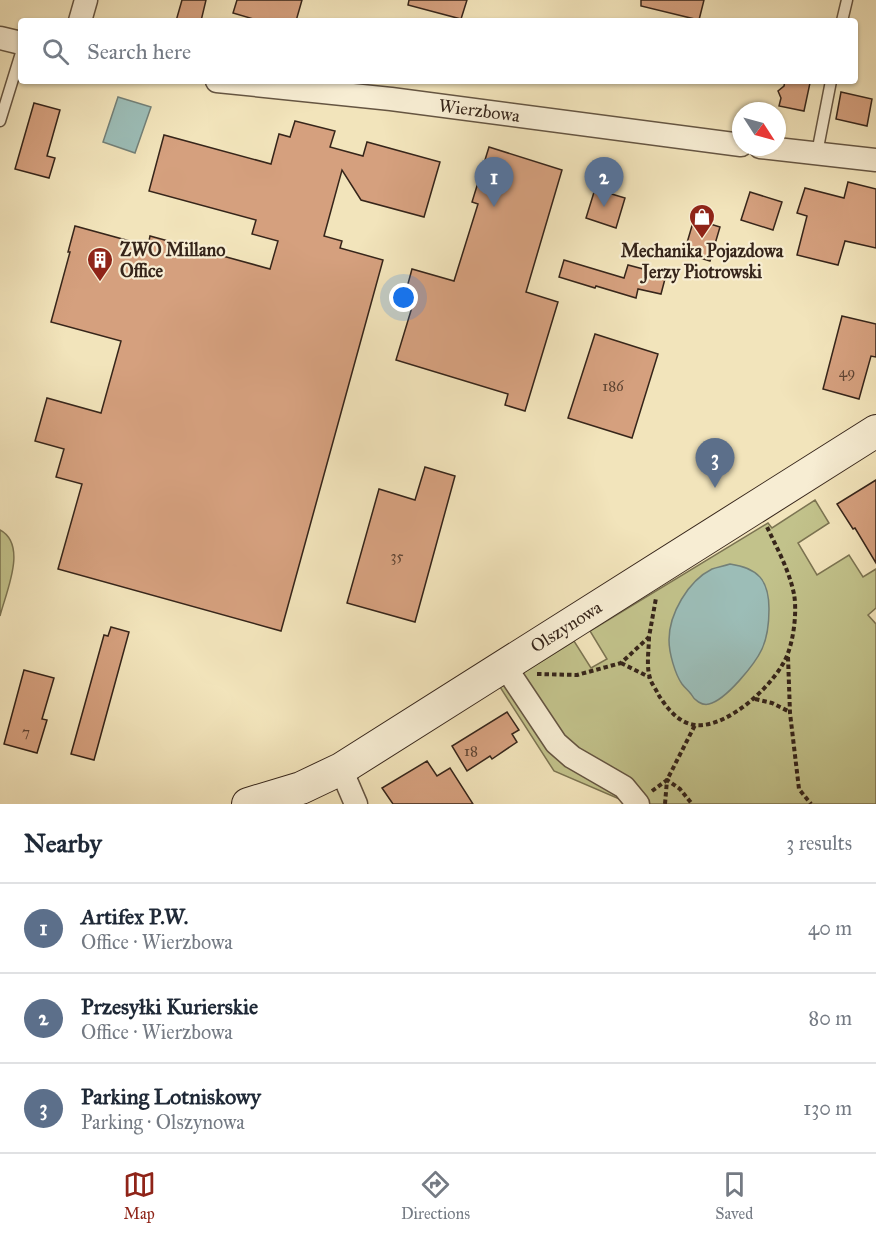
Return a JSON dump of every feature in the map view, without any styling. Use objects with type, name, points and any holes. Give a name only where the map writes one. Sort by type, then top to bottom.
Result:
[{"type":"street","points":[[81,18],[86,0]]},
{"type":"street","points":[[0,38],[18,42]]},
{"type":"street","name":"Wierzbowa","points":[[246,84],[391,99],[732,144]]},
{"type":"street","points":[[786,150],[876,160]]},
{"type":"street","name":"Olszynowa","points":[[248,804],[301,788],[341,769],[508,672],[876,431]]},
{"type":"street","points":[[508,672],[556,743],[572,757],[624,787],[637,803]]},
{"type":"street","points":[[341,769],[356,804]]},
{"type":"lane","points":[[843,18],[847,0]]},
{"type":"lane","points":[[0,120],[18,63]]},
{"type":"lane","points":[[817,153],[830,84]]},
{"type":"path","points":[[763,517],[785,566],[794,596],[794,624],[787,670],[790,713],[799,789],[811,804]]},
{"type":"path","points":[[657,593],[649,637],[650,677],[666,708],[680,720],[696,725],[717,721],[736,712],[754,698],[778,671],[788,653]]},
{"type":"path","points":[[508,672],[577,675],[621,663],[649,637]]},
{"type":"path","points":[[621,663],[650,677]]},
{"type":"path","points":[[754,698],[772,703],[790,713]]},
{"type":"path","points":[[665,804],[667,780],[696,725]]},
{"type":"path","points":[[637,803],[667,780]]},
{"type":"path","points":[[667,780],[680,789],[692,804]]},
{"type":"green space","points":[[815,500],[829,523],[798,543],[817,575],[849,555],[863,577],[876,569],[876,608],[868,615],[876,624],[876,804],[631,804],[554,771],[500,687],[574,641],[591,668],[607,659],[590,631],[768,523],[772,528]]},
{"type":"green space","points":[[0,530],[13,546],[14,557],[13,570],[0,616]]},
{"type":"water","points":[[118,97],[151,107],[135,153],[103,142]]},
{"type":"water","points":[[730,564],[755,572],[764,583],[768,599],[767,634],[758,656],[739,681],[716,701],[704,704],[694,698],[677,675],[670,651],[670,630],[676,609],[695,582],[712,569]]},
{"type":"building","points":[[182,0],[206,0],[202,18],[177,18]]},
{"type":"building","points":[[237,0],[302,0],[297,18],[250,18],[233,13]]},
{"type":"building","points":[[409,0],[467,0],[461,18],[408,5]]},
{"type":"building","points":[[641,0],[704,0],[700,18],[641,6]]},
{"type":"building","points":[[784,84],[810,84],[804,111],[786,107],[786,102],[780,102],[778,91]]},
{"type":"building","points":[[841,92],[872,99],[867,126],[836,119]]},
{"type":"building","points":[[34,103],[60,110],[47,156],[55,158],[49,178],[15,169]]},
{"type":"building","points":[[295,121],[335,131],[330,147],[363,156],[367,142],[440,162],[424,217],[361,200],[342,170],[324,236],[342,241],[340,248],[383,260],[281,631],[58,569],[82,484],[56,477],[64,449],[35,441],[47,398],[101,413],[121,341],[51,322],[75,226],[148,246],[150,236],[270,269],[278,241],[252,234],[256,220],[149,191],[164,135],[271,164],[279,134],[290,137]]},
{"type":"building","points":[[489,147],[562,170],[526,292],[558,302],[525,411],[505,405],[508,394],[396,360],[416,294],[406,291],[412,269],[454,281],[478,204],[472,202]]},
{"type":"building","points":[[848,182],[876,189],[876,248],[845,241],[838,265],[797,255],[807,216],[797,213],[805,188],[844,198]]},
{"type":"building","points":[[595,189],[625,198],[616,228],[586,218]]},
{"type":"building","points":[[750,192],[782,202],[773,230],[741,220]]},
{"type":"building","name":"Mechanika Pojazdowa Jerzy Piotrowski","points":[[694,219],[720,227],[710,261],[684,253]]},
{"type":"building","points":[[564,260],[624,278],[628,265],[666,275],[661,294],[638,289],[636,298],[559,277]]},
{"type":"building","points":[[842,316],[876,324],[876,357],[871,356],[859,399],[823,389]]},
{"type":"building","points":[[595,334],[658,354],[632,438],[568,418]]},
{"type":"building","points":[[425,467],[455,476],[415,622],[347,603],[379,489],[415,500]]},
{"type":"building","points":[[876,480],[876,563],[837,504]]},
{"type":"building","points":[[111,627],[129,632],[94,760],[71,754],[104,635],[108,636]]},
{"type":"building","points":[[24,670],[54,678],[42,719],[47,720],[37,753],[4,744]]},
{"type":"building","points":[[507,712],[519,730],[512,734],[517,742],[492,759],[490,756],[467,771],[452,746]]},
{"type":"building","points":[[427,761],[437,776],[450,768],[473,804],[393,804],[382,788]]},
{"type":"place","name":"Artifex P.W.","points":[[494,207]]},
{"type":"place","name":"Przesyłki Kurierskie","points":[[604,207]]},
{"type":"place","name":"Mechanika Pojazdowa Jerzy Piotrowski","points":[[702,240]]},
{"type":"place","name":"ZWO Millano Office","points":[[100,283]]},
{"type":"place","name":"Parking Lotniskowy","points":[[715,488]]}]
